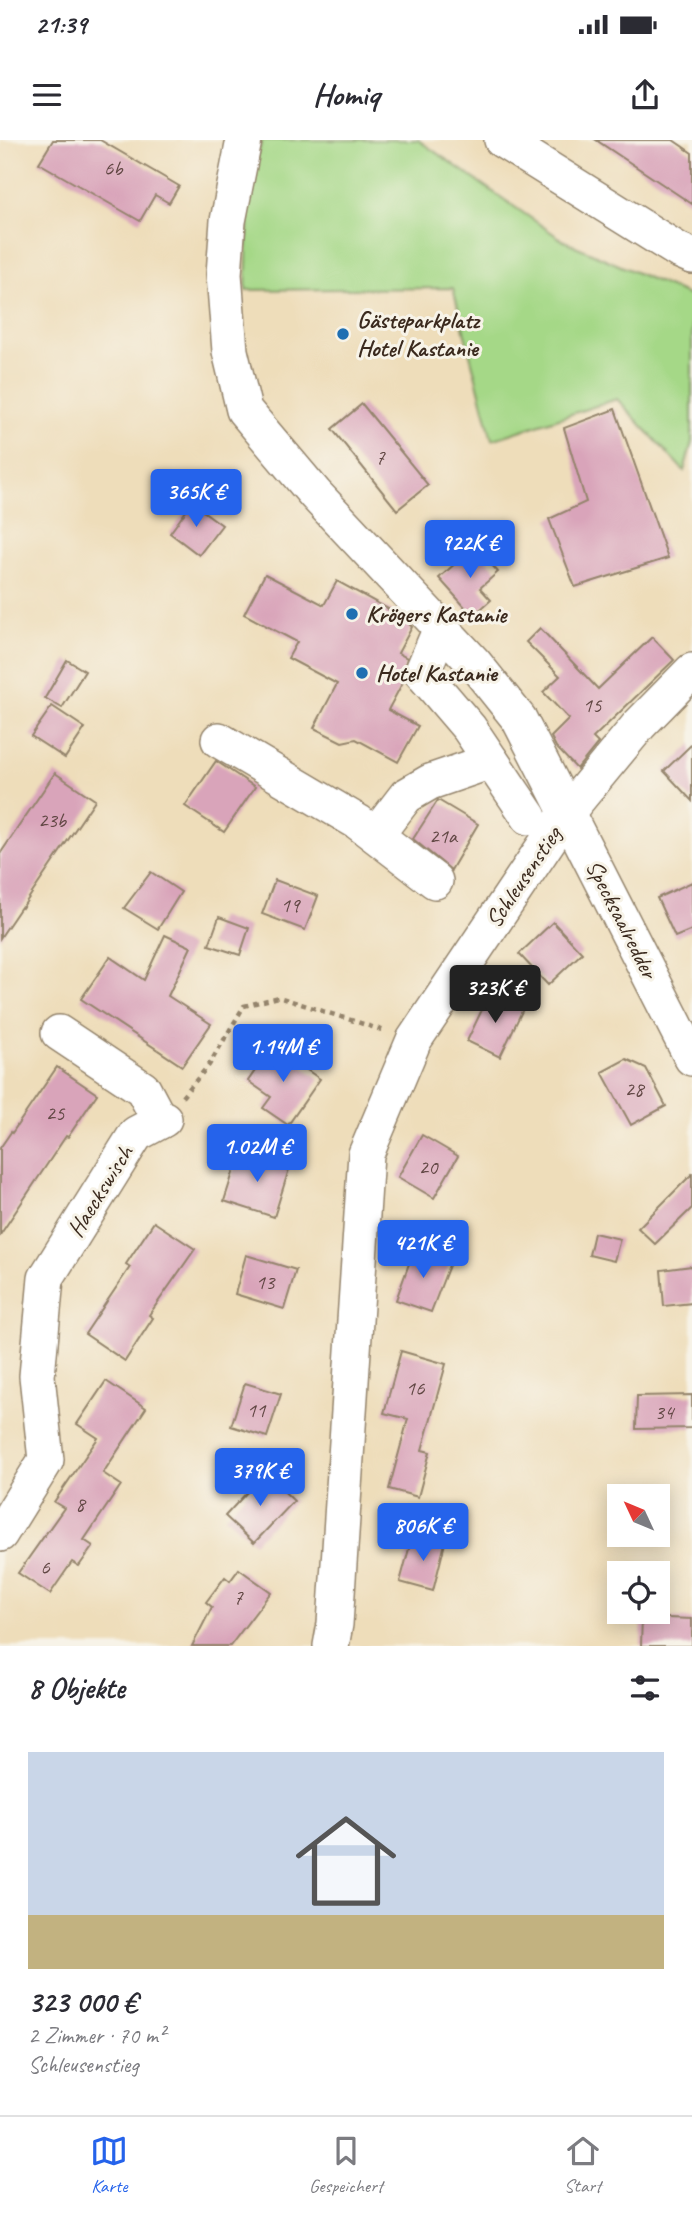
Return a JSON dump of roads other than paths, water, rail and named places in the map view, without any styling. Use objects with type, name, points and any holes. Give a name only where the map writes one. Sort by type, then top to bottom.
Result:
[{"type":"street","name":"Specksaalredder","points":[[244,140],[228,221],[224,274],[230,351],[244,410],[315,494],[474,663],[520,719],[688,1038]]},
{"type":"street","points":[[502,140],[678,250],[692,256]]},
{"type":"street","points":[[441,628],[422,673],[469,728],[529,817]]},
{"type":"street","name":"Schleusenstieg","points":[[331,1646],[335,1624],[366,1154],[414,1040],[568,811],[639,725],[692,671]]},
{"type":"street","points":[[219,740],[358,822],[435,881]]},
{"type":"street","points":[[376,835],[406,796],[430,782],[491,761]]},
{"type":"street","name":"Haeckswisch","points":[[0,1534],[47,1460],[37,1376],[46,1278],[136,1134],[162,1120],[140,1087],[59,1033]]},
{"type":"place","name":"Gästeparkplatz Hotel Kastanie","points":[[343,334]]},
{"type":"place","name":"Krögers Kastanie","points":[[352,614]]},
{"type":"place","name":"Hotel Kastanie","points":[[362,673]]}]
